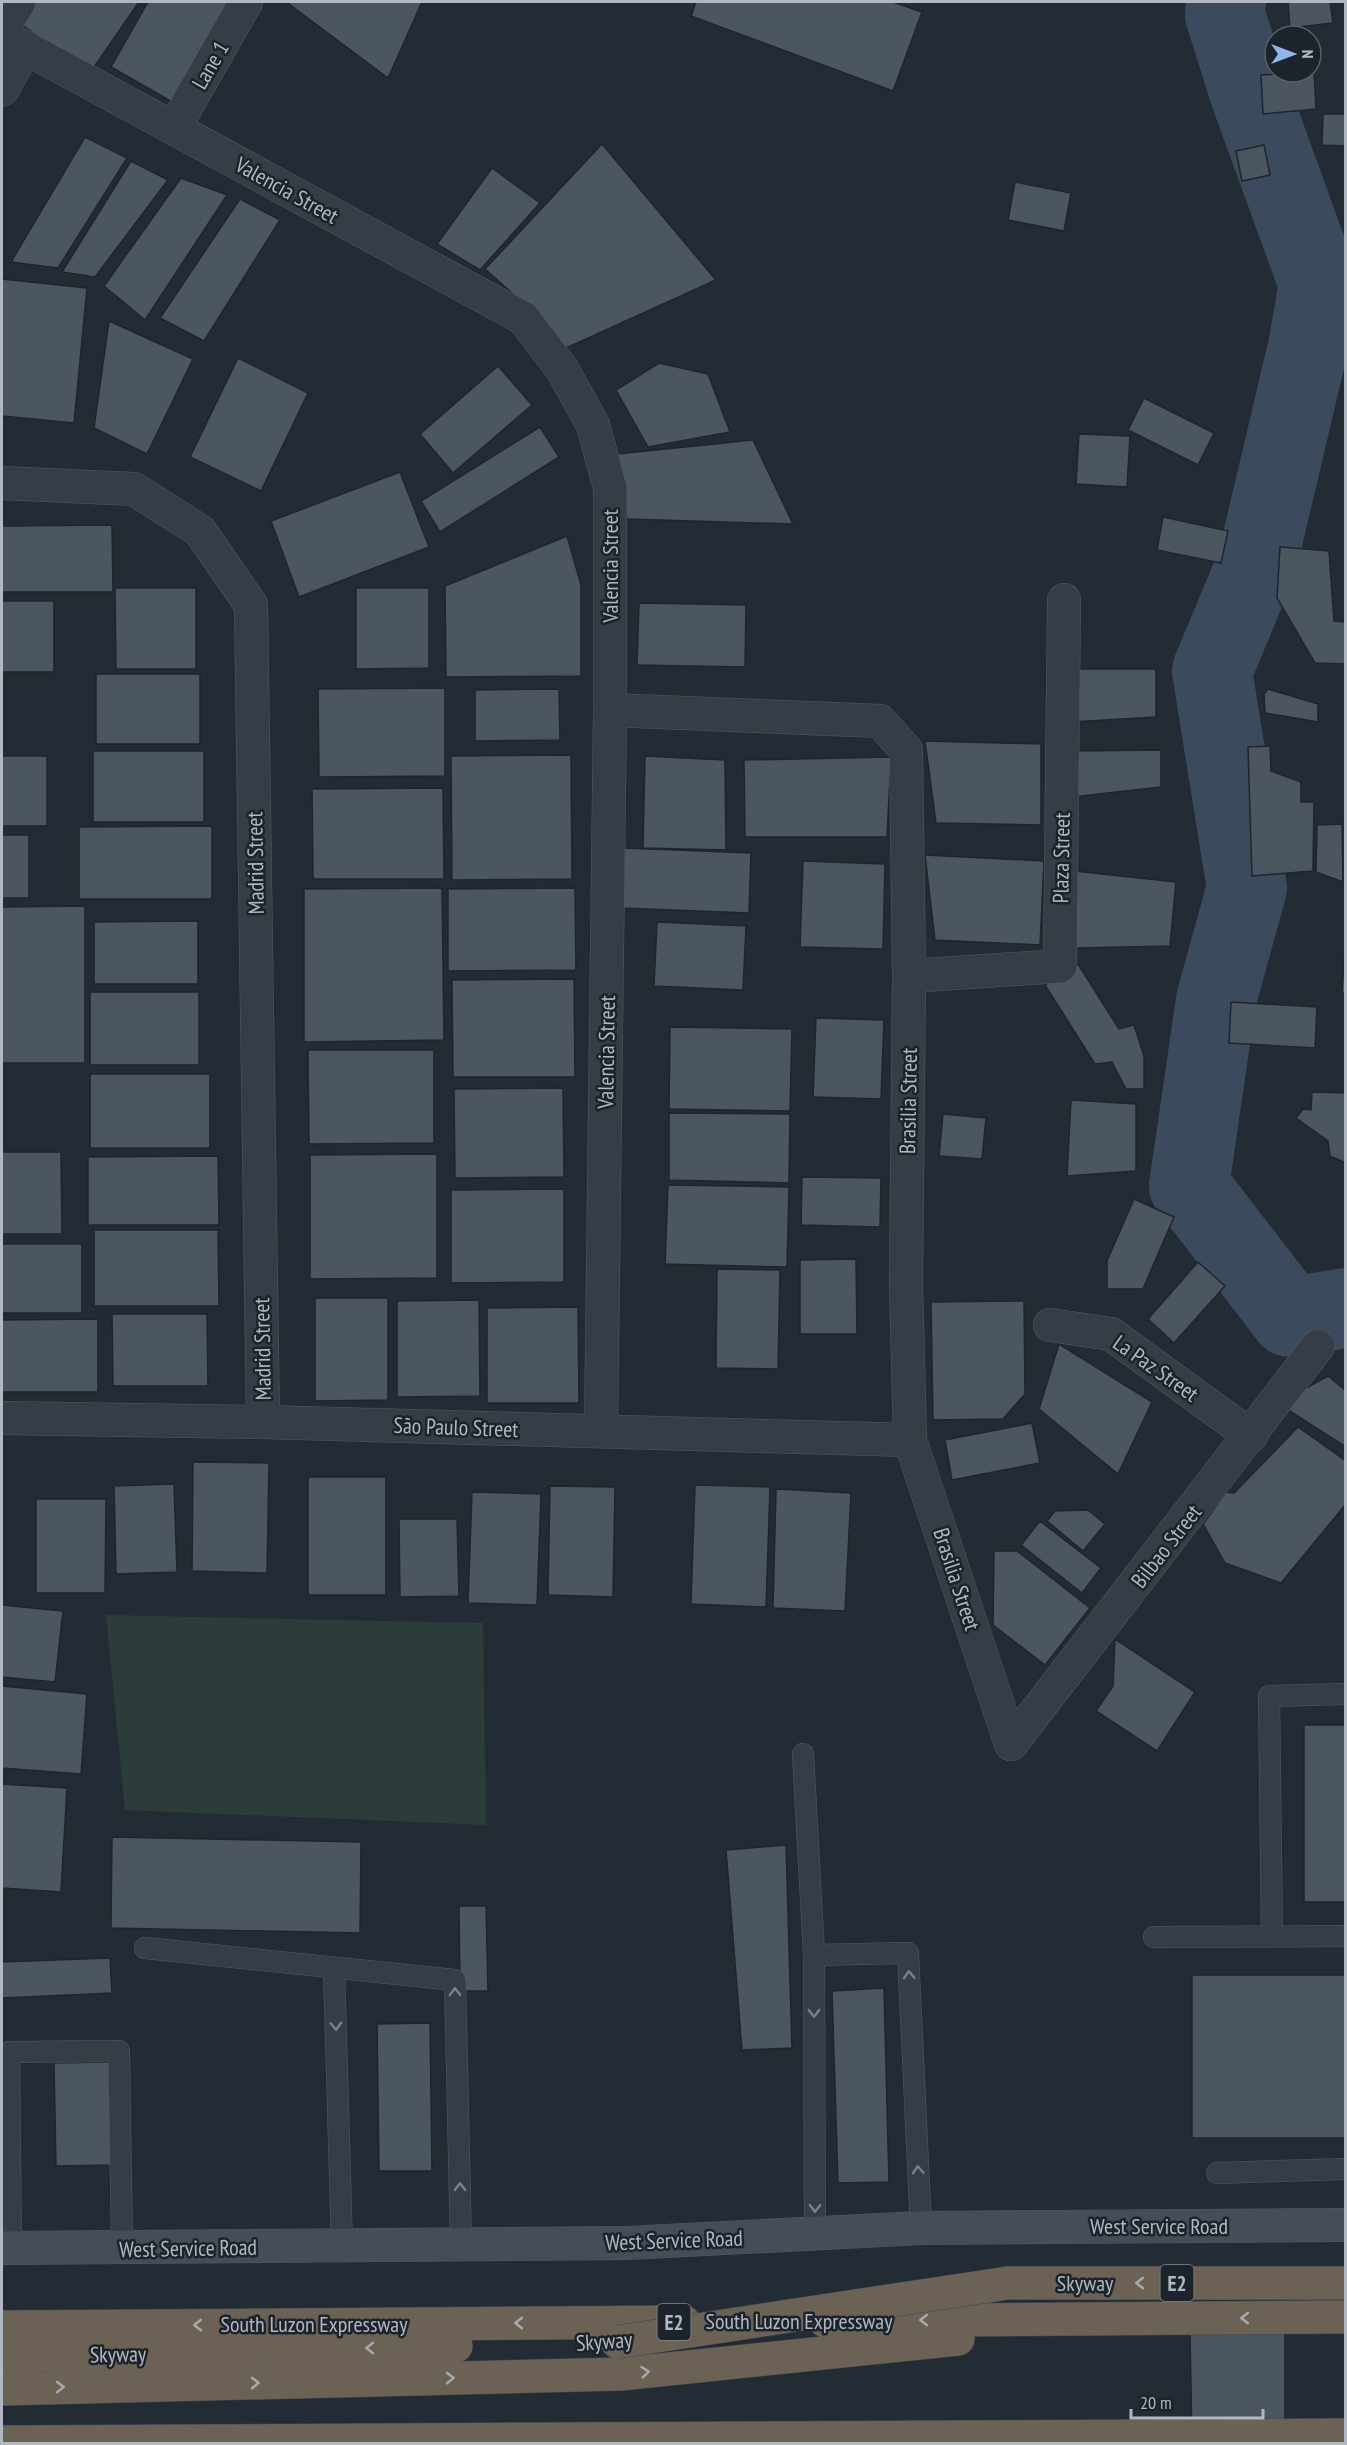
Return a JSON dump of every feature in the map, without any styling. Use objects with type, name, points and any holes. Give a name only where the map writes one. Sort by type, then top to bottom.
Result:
[{"type":"highway","name":"Skyway","points":[[2,2356],[617,2342],[1008,2283],[1346,2283]]},
{"type":"highway","name":"South Luzon Expressway","points":[[2,2327],[1346,2317]]},
{"type":"highway","points":[[1285,2331],[1346,2330]]},
{"type":"highway","name":"Skyway","points":[[2,2389],[621,2374],[1018,2332],[1190,2331]]},
{"type":"highway","points":[[2,2442],[1346,2435]]},
{"type":"main road","name":"West Service Road","points":[[6,2248],[122,2249],[627,2243],[921,2228],[1346,2225]]},
{"type":"street","points":[[2,90],[9,38],[19,2]]},
{"type":"street","name":"Lane 1","points":[[174,129],[246,2]]},
{"type":"street","name":"Valencia Street","points":[[9,38],[523,318],[562,369],[593,425],[610,488],[610,710],[601,1431]]},
{"type":"street","name":"Madrid Street","points":[[2,483],[134,489],[200,531],[251,605],[263,1422]]},
{"type":"street","name":"Plaza Street","points":[[909,976],[1060,966],[1064,600]]},
{"type":"street","name":"Brasilia Street","points":[[610,710],[880,721],[906,750],[909,976],[906,1284],[910,1440],[1011,1744]]},
{"type":"street","name":"La Paz Street","points":[[1050,1325],[1111,1334],[1251,1436]]},
{"type":"street","name":"Bilbao Street","points":[[1011,1744],[1251,1436],[1318,1346]]},
{"type":"street","name":"São Paulo Street","points":[[2,1418],[263,1422],[910,1440]]},
{"type":"lane","points":[[1272,1936],[1269,1696],[1346,1694]]},
{"type":"lane","points":[[803,1754],[814,1955],[815,2234]]},
{"type":"lane","points":[[1154,1937],[1346,1936]]},
{"type":"lane","points":[[145,1948],[455,1980],[461,2245]]},
{"type":"lane","points":[[814,1955],[908,1953],[921,2228]]},
{"type":"lane","points":[[334,1968],[342,2246]]},
{"type":"lane","points":[[6,2248],[9,2052],[119,2051],[122,2249]]},
{"type":"lane","points":[[1217,2173],[1346,2169]]},
{"type":"shaded area","points":[[106,1615],[483,1623],[486,1825],[125,1810]]},
{"type":"building","points":[[27,2],[139,2],[90,73],[15,20]]},
{"type":"building","points":[[148,2],[232,2],[174,103],[111,67]]},
{"type":"building","points":[[290,2],[422,2],[388,78],[289,4]]},
{"type":"building","points":[[696,2],[893,2],[922,12],[893,91],[691,16]]},
{"type":"building","points":[[1288,2],[1330,2],[1333,23],[1290,24]]},
{"type":"building","points":[[1261,75],[1263,75],[1263,84],[1315,84],[1316,109],[1263,114]]},
{"type":"building","points":[[1323,114],[1346,114],[1346,146],[1322,145]]},
{"type":"building","points":[[85,137],[127,158],[58,268],[11,262]]},
{"type":"building","points":[[602,144],[716,280],[564,349],[529,308],[485,269]]},
{"type":"building","points":[[1264,145],[1270,175],[1242,181],[1236,151]]},
{"type":"building","points":[[131,161],[168,180],[95,277],[62,272]]},
{"type":"building","points":[[492,168],[540,203],[480,270],[437,244]]},
{"type":"building","points":[[181,178],[227,195],[145,320],[104,286]]},
{"type":"building","points":[[1015,182],[1071,193],[1064,231],[1008,220]]},
{"type":"building","points":[[240,199],[280,220],[204,341],[160,318]]},
{"type":"building","points":[[2,279],[87,288],[74,423],[2,416]]},
{"type":"building","points":[[109,321],[193,359],[147,454],[94,428]]},
{"type":"building","points":[[238,358],[308,393],[261,491],[190,457]]},
{"type":"building","points":[[659,363],[708,374],[730,432],[648,447],[616,390]]},
{"type":"building","points":[[498,366],[532,405],[453,473],[420,434]]},
{"type":"building","points":[[1144,398],[1214,433],[1198,465],[1128,430]]},
{"type":"building","points":[[540,427],[559,457],[440,532],[421,501]]},
{"type":"building","points":[[1079,434],[1130,436],[1127,487],[1076,484]]},
{"type":"building","points":[[753,440],[793,524],[627,519],[617,454]]},
{"type":"building","points":[[400,472],[429,547],[299,597],[271,521]]},
{"type":"building","points":[[1163,517],[1228,531],[1221,563],[1157,550]]},
{"type":"building","points":[[112,525],[113,592],[2,592],[2,526]]},
{"type":"building","points":[[567,536],[581,585],[581,676],[446,677],[445,586]]},
{"type":"building","points":[[1280,547],[1329,551],[1334,621],[1346,622],[1346,664],[1315,663],[1277,598]]},
{"type":"building","points":[[115,588],[196,588],[196,669],[116,669]]},
{"type":"building","points":[[356,588],[429,588],[429,668],[356,669]]},
{"type":"building","points":[[2,601],[54,601],[54,672],[2,672]]},
{"type":"building","points":[[639,603],[746,605],[745,667],[637,665]]},
{"type":"building","points":[[1073,669],[1156,669],[1156,717],[1072,722]]},
{"type":"building","points":[[96,674],[200,674],[200,744],[96,744]]},
{"type":"building","points":[[445,688],[445,776],[319,777],[318,689]]},
{"type":"building","points":[[559,689],[560,740],[475,741],[475,690]]},
{"type":"building","points":[[1268,689],[1318,704],[1318,722],[1265,713],[1264,694]]},
{"type":"building","points":[[925,741],[1041,744],[1041,825],[936,823]]},
{"type":"building","points":[[1270,746],[1271,771],[1301,782],[1301,802],[1314,802],[1313,871],[1252,876],[1248,747]]},
{"type":"building","points":[[1161,750],[1161,787],[1072,797],[1074,751]]},
{"type":"building","points":[[93,751],[204,751],[204,822],[93,822]]},
{"type":"building","points":[[571,755],[572,879],[452,880],[451,756]]},
{"type":"building","points":[[2,756],[47,756],[47,826],[2,826]]},
{"type":"building","points":[[645,756],[725,760],[726,850],[643,848]]},
{"type":"building","points":[[891,757],[887,837],[745,837],[744,760]]},
{"type":"building","points":[[443,788],[444,879],[313,879],[312,789]]},
{"type":"building","points":[[1342,824],[1343,882],[1316,872],[1317,825]]},
{"type":"building","points":[[212,826],[212,899],[79,899],[79,827]]},
{"type":"building","points":[[2,835],[29,835],[29,898],[2,898]]},
{"type":"building","points":[[624,848],[751,853],[749,913],[621,908]]},
{"type":"building","points":[[925,855],[1044,861],[1040,945],[935,940]]},
{"type":"building","points":[[803,861],[885,864],[883,949],[800,947]]},
{"type":"building","points":[[1074,871],[1176,882],[1170,946],[1076,948]]},
{"type":"building","points":[[442,888],[444,1040],[304,1042],[304,889]]},
{"type":"building","points":[[575,888],[576,970],[448,971],[448,889]]},
{"type":"building","points":[[85,906],[85,1063],[2,1063],[2,907]]},
{"type":"building","points":[[198,921],[198,984],[94,984],[94,922]]},
{"type":"building","points":[[657,922],[746,926],[743,990],[654,986]]},
{"type":"building","points":[[1346,928],[1346,993],[1342,993]]},
{"type":"building","points":[[1078,964],[1119,1029],[1134,1025],[1144,1056],[1144,1089],[1126,1089],[1112,1062],[1095,1064],[1045,985]]},
{"type":"building","points":[[574,979],[575,1077],[453,1077],[452,980]]},
{"type":"building","points":[[90,992],[199,992],[199,1065],[90,1065]]},
{"type":"building","points":[[1231,1002],[1317,1007],[1315,1048],[1229,1043]]},
{"type":"building","points":[[816,1018],[884,1020],[881,1099],[813,1097]]},
{"type":"building","points":[[670,1027],[792,1029],[790,1111],[669,1109]]},
{"type":"building","points":[[308,1050],[434,1050],[434,1143],[309,1144]]},
{"type":"building","points":[[90,1074],[210,1074],[210,1148],[90,1148]]},
{"type":"building","points":[[563,1088],[564,1177],[455,1178],[454,1089]]},
{"type":"building","points":[[1312,1092],[1346,1093],[1346,1163],[1330,1156],[1328,1141],[1296,1118],[1303,1109],[1311,1110]]},
{"type":"building","points":[[1071,1100],[1136,1104],[1136,1171],[1067,1176]]},
{"type":"building","points":[[669,1113],[790,1114],[789,1183],[669,1180]]},
{"type":"building","points":[[943,1114],[986,1118],[982,1159],[939,1156]]},
{"type":"building","points":[[2,1152],[61,1152],[62,1234],[2,1234]]},
{"type":"building","points":[[437,1154],[437,1278],[310,1279],[310,1155]]},
{"type":"building","points":[[218,1156],[219,1225],[88,1225],[88,1157]]},
{"type":"building","points":[[802,1177],[881,1178],[880,1227],[801,1225]]},
{"type":"building","points":[[668,1185],[789,1187],[787,1267],[665,1264]]},
{"type":"building","points":[[564,1189],[564,1282],[451,1283],[451,1190]]},
{"type":"building","points":[[1134,1199],[1174,1217],[1143,1289],[1107,1289],[1107,1261]]},
{"type":"building","points":[[94,1230],[218,1230],[219,1306],[94,1306]]},
{"type":"building","points":[[2,1244],[82,1244],[82,1313],[2,1313]]},
{"type":"building","points":[[856,1259],[857,1334],[800,1334],[800,1260]]},
{"type":"building","points":[[1198,1262],[1225,1286],[1174,1343],[1148,1319]]},
{"type":"building","points":[[717,1269],[780,1270],[778,1369],[716,1368]]},
{"type":"building","points":[[315,1298],[388,1298],[388,1400],[315,1401]]},
{"type":"building","points":[[479,1300],[480,1396],[397,1397],[397,1301]]},
{"type":"building","points":[[1024,1301],[1025,1394],[1003,1419],[933,1420],[931,1302]]},
{"type":"building","points":[[578,1307],[579,1403],[487,1403],[487,1308]]},
{"type":"building","points":[[112,1314],[207,1314],[208,1386],[113,1386]]},
{"type":"building","points":[[98,1319],[98,1392],[2,1392],[2,1320]]},
{"type":"building","points":[[1059,1344],[1152,1402],[1118,1474],[1039,1409]]},
{"type":"building","points":[[1328,1376],[1346,1391],[1346,1447],[1285,1408],[1295,1394]]},
{"type":"building","points":[[1032,1423],[1040,1463],[952,1480],[945,1440]]},
{"type":"building","points":[[1298,1427],[1346,1461],[1346,1504],[1281,1583],[1225,1563],[1203,1524],[1226,1492],[1234,1493]]},
{"type":"building","points":[[193,1462],[269,1463],[267,1573],[192,1571]]},
{"type":"building","points":[[308,1477],[386,1477],[386,1595],[308,1595]]},
{"type":"building","points":[[174,1484],[177,1572],[116,1574],[114,1486]]},
{"type":"building","points":[[695,1485],[770,1487],[766,1607],[691,1604]]},
{"type":"building","points":[[550,1486],[615,1487],[613,1597],[548,1595]]},
{"type":"building","points":[[776,1489],[851,1493],[845,1611],[773,1608]]},
{"type":"building","points":[[472,1492],[541,1494],[537,1605],[468,1603]]},
{"type":"building","points":[[36,1499],[106,1499],[105,1593],[36,1593]]},
{"type":"building","points":[[1088,1510],[1105,1524],[1083,1551],[1047,1521],[1055,1511]]},
{"type":"building","points":[[399,1519],[457,1519],[459,1596],[400,1597]]},
{"type":"building","points":[[1040,1521],[1101,1568],[1082,1593],[1021,1545]]},
{"type":"building","points":[[994,1551],[1017,1551],[1090,1608],[1045,1665],[993,1625]]},
{"type":"building","points":[[2,1605],[63,1611],[55,1682],[2,1677]]},
{"type":"building","points":[[1115,1639],[1195,1692],[1157,1751],[1096,1711],[1113,1686]]},
{"type":"building","points":[[2,1686],[87,1694],[81,1774],[2,1768]]},
{"type":"building","points":[[1304,1725],[1346,1725],[1346,1902],[1304,1902]]},
{"type":"building","points":[[2,1784],[67,1788],[61,1892],[2,1888]]},
{"type":"building","points":[[112,1837],[361,1842],[360,1933],[111,1928]]},
{"type":"building","points":[[786,1845],[792,2048],[742,2050],[726,1850]]},
{"type":"building","points":[[459,1906],[486,1906],[488,1991],[460,1991]]},
{"type":"building","points":[[110,1958],[112,1993],[2,1998],[2,1962]]},
{"type":"building","points":[[1192,1975],[1346,1975],[1346,2138],[1192,2138]]},
{"type":"building","points":[[884,1988],[889,2182],[838,2183],[832,1991]]},
{"type":"building","points":[[430,2023],[432,2171],[379,2171],[377,2024]]},
{"type":"building","points":[[109,2062],[111,2165],[56,2166],[54,2063]]},
{"type":"building","points":[[1190,2331],[1285,2331],[1285,2444],[1192,2444]]},
{"type":"waterway","points":[[1226,2],[1225,15],[1250,94],[1319,284],[1308,347],[1257,563],[1212,671],[1247,888],[1216,1000],[1189,1186],[1290,1317],[1346,1308]]}]
